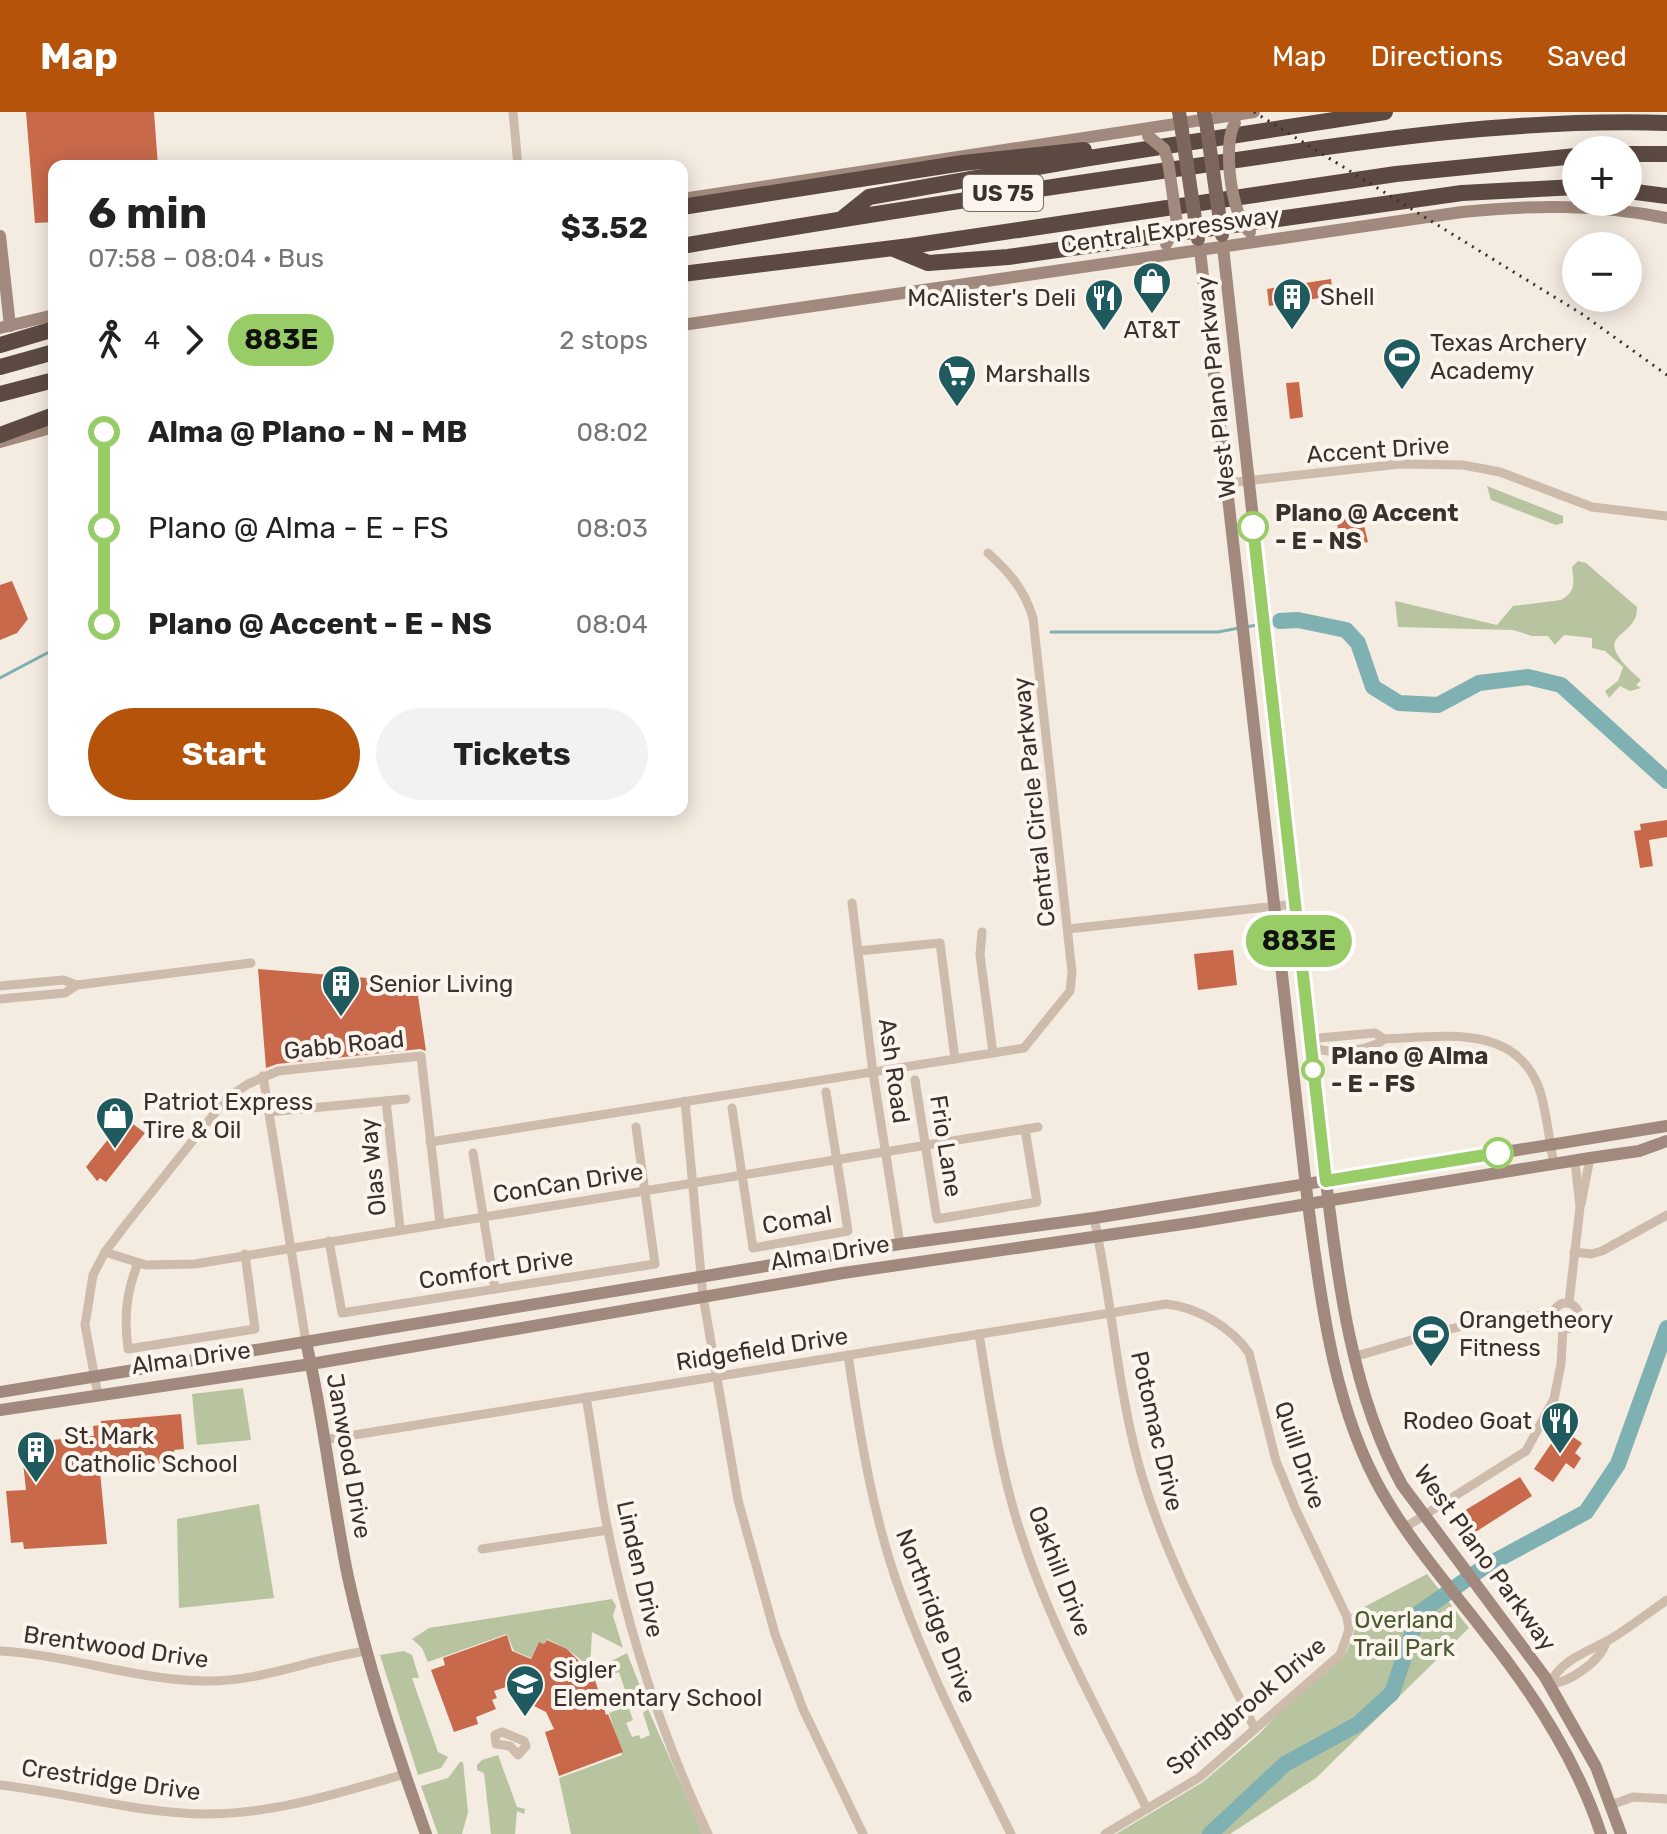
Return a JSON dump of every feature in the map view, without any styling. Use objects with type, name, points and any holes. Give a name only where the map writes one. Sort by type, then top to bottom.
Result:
[{"type":"highway","points":[[843,218],[869,197],[1100,156],[1385,112]]},
{"type":"highway","name":"US 75","points":[[688,245],[843,218],[1399,136],[1528,124],[1667,123]]},
{"type":"highway","points":[[688,206],[1021,155],[1078,149],[1100,156]]},
{"type":"highway","points":[[1642,154],[1667,154]]},
{"type":"highway","name":"Central Expressway","points":[[688,273],[893,248],[1383,176],[1562,157]]},
{"type":"highway","points":[[893,248],[928,263],[1008,257],[1462,193],[1562,188]]},
{"type":"highway","points":[[1642,193],[1667,196]]},
{"type":"highway","points":[[0,345],[48,331]]},
{"type":"highway","points":[[0,367],[48,354]]},
{"type":"highway","points":[[0,394],[48,382]]},
{"type":"highway","points":[[0,422],[48,410]]},
{"type":"highway","points":[[0,435],[48,417]]},
{"type":"main road","points":[[688,198],[1126,130],[1244,116]]},
{"type":"main road","points":[[1244,116],[1227,145],[1238,218],[1250,232],[1278,238]]},
{"type":"main road","points":[[1205,120],[1222,241]]},
{"type":"main road","points":[[1181,122],[1199,244]]},
{"type":"main road","points":[[1126,130],[1148,136],[1164,149],[1168,161],[1176,231],[1166,244],[1148,257]]},
{"type":"main road","name":"Central Expressway","points":[[688,324],[1148,257],[1199,244],[1278,238],[1513,207],[1598,208],[1667,218]]},
{"type":"main road","points":[[0,236],[5,327],[48,316]]},
{"type":"main road","name":"West Plano Parkway","points":[[1222,241],[1328,1200],[1356,1356],[1371,1414],[1386,1455],[1423,1516],[1550,1684],[1596,1767],[1621,1834]]},
{"type":"main road","name":"West Plano Parkway","points":[[1199,244],[1305,1184],[1335,1360],[1358,1440],[1381,1490],[1404,1528],[1506,1660],[1551,1727],[1570,1761],[1601,1834]]},
{"type":"main road","points":[[0,442],[48,429]]},
{"type":"main road","points":[[1249,682],[1270,679]]},
{"type":"main road","name":"Alma Drive","points":[[0,1392],[900,1244],[1094,1218],[1667,1126]]},
{"type":"main road","points":[[1575,1161],[1594,1138]]},
{"type":"main road","name":"Alma Drive","points":[[0,1410],[311,1364],[703,1296],[1639,1151],[1667,1141]]},
{"type":"main road","name":"Janwood Drive","points":[[306,1342],[349,1580],[367,1651],[426,1834]]},
{"type":"main road","points":[[1335,1360],[1356,1356]]},
{"type":"street","points":[[513,112],[517,160]]},
{"type":"street","name":"Accent Drive","points":[[1227,483],[1400,464],[1463,465],[1500,472],[1592,507],[1667,516]]},
{"type":"street","name":"Central Circle Parkway","points":[[988,553],[1014,577],[1026,596],[1033,618],[1072,972],[1070,991],[1024,1048],[993,1053]]},
{"type":"street","name":"Ash Road","points":[[852,903],[873,1073],[900,1244]]},
{"type":"street","points":[[1068,929],[1295,904]]},
{"type":"street","points":[[440,1223],[430,1142],[993,1053],[980,955],[982,932]]},
{"type":"street","points":[[858,951],[940,943],[955,1059]]},
{"type":"street","points":[[0,999],[65,993],[77,985],[251,963]]},
{"type":"street","points":[[0,986],[63,980],[77,985]]},
{"type":"street","points":[[1290,1047],[1310,1046],[1319,1038],[1375,1033],[1384,1039],[1461,1037],[1488,1041],[1518,1055],[1531,1071],[1540,1091],[1554,1164]]},
{"type":"street","name":"Gabb Road","points":[[105,1252],[226,1099],[263,1076],[278,1071],[421,1056],[430,1142]]},
{"type":"street","name":"Janwood Drive","points":[[263,1076],[306,1342]]},
{"type":"street","name":"Frio Lane","points":[[915,1080],[937,1219],[1037,1202],[1025,1129]]},
{"type":"street","points":[[826,1092],[838,1160]]},
{"type":"street","points":[[269,1112],[406,1099]]},
{"type":"street","name":"Olas Way","points":[[386,1101],[400,1228]]},
{"type":"street","points":[[685,1101],[703,1296],[738,1500],[775,1634],[803,1709],[863,1834]]},
{"type":"street","points":[[732,1108],[742,1175]]},
{"type":"street","points":[[636,1127],[645,1191]]},
{"type":"street","name":"ConCan Drive","points":[[105,1252],[138,1263],[195,1264],[400,1228],[1038,1127]]},
{"type":"street","points":[[473,1153],[495,1289]]},
{"type":"street","points":[[1569,1303],[1580,1207],[1590,1158]]},
{"type":"street","name":"Comal","points":[[742,1175],[753,1248],[848,1231],[838,1160]]},
{"type":"street","points":[[1575,1161],[1580,1207]]},
{"type":"street","name":"Comfort Drive","points":[[329,1241],[342,1313],[655,1264],[645,1191]]},
{"type":"street","points":[[1574,1252],[1602,1251],[1667,1215]]},
{"type":"street","name":"Potomac Drive","points":[[1094,1218],[1126,1410],[1140,1468],[1160,1530],[1184,1587],[1255,1729]]},
{"type":"street","points":[[98,1395],[85,1325],[93,1275],[105,1252]]},
{"type":"street","points":[[138,1263],[123,1316],[128,1349],[255,1329],[245,1254]]},
{"type":"street","points":[[1569,1303],[1576,1308],[1579,1317],[1572,1327],[1563,1329],[1556,1324],[1553,1316],[1557,1306],[1569,1303]]},
{"type":"street","name":"Ridgefield Drive","points":[[323,1440],[1166,1304],[1182,1306],[1206,1316]]},
{"type":"street","points":[[1356,1356],[1466,1325],[1534,1315],[1553,1316]]},
{"type":"street","name":"Quill Drive","points":[[1206,1316],[1242,1343],[1249,1353],[1276,1461],[1347,1617]]},
{"type":"street","points":[[1404,1528],[1497,1473],[1526,1451],[1554,1399],[1561,1364],[1563,1329]]},
{"type":"street","name":"Oakhill Drive","points":[[979,1334],[1006,1482],[1035,1574],[1059,1631],[1147,1809]]},
{"type":"street","name":"Northridge Drive","points":[[848,1355],[866,1462],[900,1591],[947,1705],[1011,1834]]},
{"type":"street","name":"Linden Drive","points":[[586,1397],[608,1530],[641,1662],[689,1793],[708,1834]]},
{"type":"street","points":[[482,1549],[608,1530]]},
{"type":"street","points":[[1550,1684],[1554,1674],[1591,1647],[1606,1642],[1667,1600]]},
{"type":"street","name":"Springbrook Drive","points":[[1105,1834],[1200,1777],[1340,1655],[1349,1630],[1347,1617]]},
{"type":"street","name":"Brentwood Drive","points":[[0,1651],[58,1658],[167,1679],[205,1681],[274,1674],[367,1651]]},
{"type":"street","name":"Crestridge Drive","points":[[0,1785],[141,1809],[221,1814],[312,1801],[405,1774]]},
{"type":"street","points":[[1611,1805],[1633,1797],[1667,1799]]},
{"type":"green space","points":[[1487,486],[1563,516],[1563,523],[1556,525],[1491,500]]},
{"type":"green space","points":[[1578,561],[1586,563],[1637,607],[1635,618],[1615,644],[1624,664],[1641,680],[1636,685],[1641,688],[1630,691],[1620,686],[1609,698],[1605,691],[1618,681],[1623,667],[1605,651],[1592,648],[1592,638],[1564,635],[1555,645],[1548,636],[1532,636],[1513,630],[1398,627],[1395,601],[1497,625],[1513,606],[1566,597],[1573,586],[1572,567]]},
{"type":"green space","points":[[243,1388],[251,1440],[197,1445],[192,1394]]},
{"type":"green space","points":[[259,1504],[274,1598],[179,1608],[177,1519]]},
{"type":"green space","name":"Overland Trail Park","points":[[1427,1574],[1469,1628],[1316,1778],[1230,1834],[1116,1834],[1203,1782],[1258,1735],[1305,1686],[1346,1653],[1355,1629],[1351,1614]]},
{"type":"green space","points":[[612,1599],[616,1606],[613,1616],[623,1648],[592,1632],[590,1667],[567,1649],[547,1639],[544,1644],[539,1642],[531,1658],[514,1651],[507,1634],[428,1662],[422,1648],[412,1639],[429,1628]]},
{"type":"green space","points":[[404,1651],[412,1655],[419,1678],[412,1678],[438,1752],[448,1757],[441,1768],[418,1775],[380,1655]]},
{"type":"green space","points":[[627,1653],[642,1691],[641,1697],[626,1693],[619,1672],[597,1680],[592,1671]]},
{"type":"green space","points":[[617,1700],[629,1709],[633,1720],[626,1723],[632,1737],[639,1735],[641,1739],[650,1735],[643,1713],[648,1709],[703,1834],[571,1834],[559,1778],[622,1755],[609,1713],[620,1709]]},
{"type":"green space","points":[[498,1755],[517,1807],[525,1809],[524,1814],[517,1811],[515,1834],[491,1834],[484,1773],[477,1770],[482,1760]]},
{"type":"green space","points":[[463,1762],[468,1812],[462,1834],[438,1834],[421,1786],[448,1778]]},
{"type":"building","points":[[26,112],[154,112],[158,160],[48,160],[48,222],[35,223]]},
{"type":"building","name":"Shell","points":[[1331,279],[1333,296],[1269,306],[1267,289]]},
{"type":"building","points":[[1299,382],[1303,417],[1290,419],[1286,383]]},
{"type":"building","points":[[1360,509],[1368,542],[1340,548],[1336,512]]},
{"type":"building","points":[[12,581],[28,619],[17,633],[0,640],[0,585]]},
{"type":"building","points":[[1667,820],[1667,837],[1649,840],[1653,866],[1640,868],[1634,831],[1641,830],[1640,824]]},
{"type":"building","points":[[1233,950],[1237,985],[1198,990],[1194,954]]},
{"type":"building","name":"Senior Living","points":[[258,969],[416,982],[426,1051],[420,1049],[277,1064],[266,1068]]},
{"type":"building","name":"Patriot Express Tire & Oil","points":[[125,1118],[145,1133],[106,1182],[100,1178],[97,1181],[86,1167]]},
{"type":"building","name":"St. Mark Catholic School","points":[[181,1414],[184,1449],[174,1450],[175,1461],[100,1472],[107,1544],[24,1549],[23,1542],[11,1543],[6,1491],[26,1490],[21,1443],[94,1436],[93,1426],[101,1425],[101,1421]]},
{"type":"building","name":"Rodeo Goat","points":[[1561,1429],[1582,1443],[1575,1453],[1581,1458],[1574,1469],[1566,1463],[1553,1482],[1534,1469]]},
{"type":"building","points":[[1520,1477],[1532,1496],[1466,1538],[1454,1517]]},
{"type":"building","name":"Sigler Elementary School","points":[[507,1635],[512,1651],[531,1659],[539,1642],[544,1644],[547,1640],[567,1649],[579,1661],[591,1681],[595,1680],[606,1715],[623,1752],[559,1776],[545,1732],[554,1729],[546,1712],[532,1705],[528,1713],[520,1709],[526,1697],[506,1687],[494,1691],[497,1698],[492,1700],[496,1709],[476,1717],[478,1724],[454,1732],[431,1670],[445,1665],[443,1658]]},
{"type":"waterway","points":[[1280,621],[1298,620],[1346,630],[1358,643],[1373,687],[1399,703],[1438,705],[1479,683],[1528,677],[1561,685],[1667,781]]},
{"type":"waterway","points":[[1270,623],[1280,621]]},
{"type":"waterway","points":[[1246,627],[1262,624]]},
{"type":"waterway","points":[[1051,632],[1218,632],[1239,628]]},
{"type":"waterway","points":[[0,678],[48,653]]},
{"type":"waterway","points":[[1210,1834],[1285,1764],[1358,1724],[1392,1693],[1419,1613],[1484,1567],[1586,1512],[1618,1464],[1667,1328]]},
{"type":"railway","points":[[1254,112],[1582,314],[1667,375]]},
{"type":"bus line","name":"883E","points":[[1253,527],[1326,1181],[1498,1153]]},
{"type":"place","name":"AT&T","points":[[1152,315]]},
{"type":"place","name":"Shell","points":[[1292,331]]},
{"type":"place","name":"McAlister's Deli","points":[[1104,332]]},
{"type":"place","name":"Texas Archery Academy","points":[[1402,391]]},
{"type":"place","name":"Marshalls","points":[[957,408]]},
{"type":"place","name":"Plano @ Accent - E - NS","points":[[1253,527]]},
{"type":"place","name":"Senior Living","points":[[341,1018]]},
{"type":"place","name":"Plano @ Alma - E - FS","points":[[1313,1070]]},
{"type":"place","name":"Patriot Express Tire & Oil","points":[[115,1150]]},
{"type":"place","name":"Orangetheory Fitness","points":[[1431,1368]]},
{"type":"place","name":"Rodeo Goat","points":[[1560,1455]]},
{"type":"place","name":"St. Mark Catholic School","points":[[36,1484]]},
{"type":"place","name":"Sigler Elementary School","points":[[525,1718]]}]
